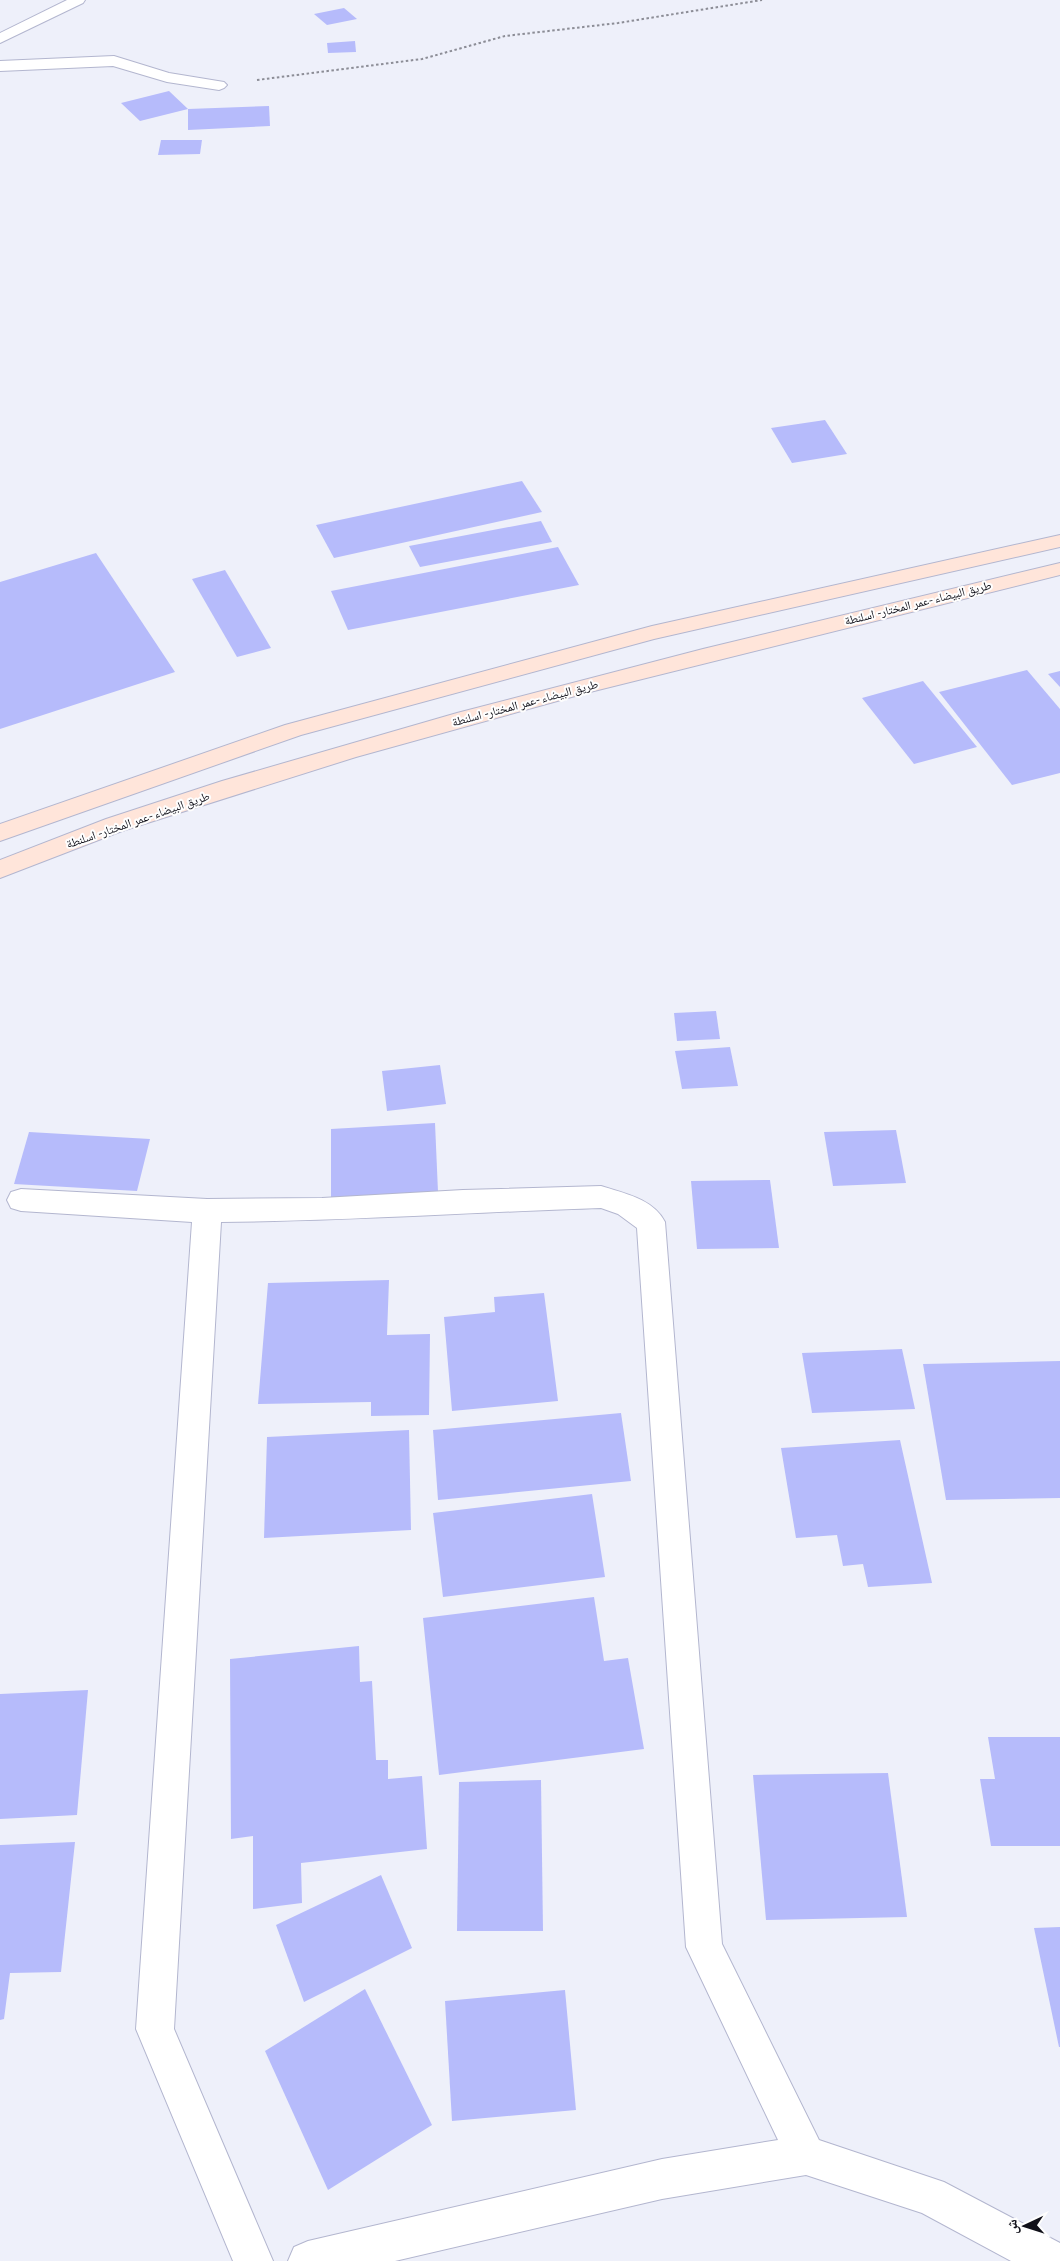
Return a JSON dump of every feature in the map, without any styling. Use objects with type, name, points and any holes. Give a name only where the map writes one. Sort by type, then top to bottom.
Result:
[{"type":"main road","points":[[0,833],[302,727],[652,633],[1060,541]]},
{"type":"main road","name":"طريق البيضاء -عمر المختار - اسلنطة","points":[[0,869],[113,826],[356,749],[688,659],[1060,568]]},
{"type":"street","points":[[0,40],[78,0]]},
{"type":"street","points":[[0,66],[114,62],[167,77],[219,85]]},
{"type":"street","points":[[21,1200],[207,1211],[322,1210],[463,1201],[601,1197],[628,1206],[651,1222],[704,1947],[806,2155]]},
{"type":"street","points":[[207,1211],[155,2029],[253,2261]]},
{"type":"street","points":[[308,2261],[662,2179],[806,2155],[930,2196],[1052,2261]]},
{"type":"path","points":[[219,85],[422,58],[505,36],[618,23],[762,0]]},
{"type":"building","points":[[344,8],[357,19],[327,25],[314,14]]},
{"type":"building","points":[[355,41],[356,52],[328,53],[327,43]]},
{"type":"building","points":[[169,91],[188,109],[140,121],[121,103]]},
{"type":"building","points":[[269,106],[270,126],[188,130],[188,109]]},
{"type":"building","points":[[161,140],[202,140],[200,154],[158,155]]},
{"type":"building","points":[[825,420],[847,454],[792,463],[771,428]]},
{"type":"building","points":[[522,481],[542,512],[334,558],[316,525]]},
{"type":"building","points":[[541,521],[552,542],[420,567],[409,546]]},
{"type":"building","points":[[558,547],[579,585],[348,630],[331,591]]},
{"type":"building","points":[[96,553],[175,672],[0,729],[0,582]]},
{"type":"building","points":[[225,570],[271,648],[237,657],[192,579]]},
{"type":"building","points":[[1027,670],[1060,709],[1060,773],[1012,785],[939,692]]},
{"type":"building","points":[[1060,671],[1060,687],[1048,674]]},
{"type":"building","points":[[923,681],[977,747],[914,764],[862,698]]},
{"type":"building","points":[[716,1011],[720,1039],[677,1041],[674,1013]]},
{"type":"building","points":[[730,1047],[738,1086],[682,1089],[675,1051]]},
{"type":"building","points":[[440,1065],[446,1104],[387,1111],[382,1071]]},
{"type":"building","points":[[435,1123],[438,1192],[331,1198],[331,1129]]},
{"type":"building","points":[[896,1130],[906,1183],[833,1186],[824,1132]]},
{"type":"building","points":[[29,1132],[150,1139],[137,1191],[14,1184]]},
{"type":"building","points":[[770,1180],[779,1248],[697,1249],[691,1181]]},
{"type":"building","points":[[389,1280],[387,1335],[430,1334],[429,1415],[371,1416],[371,1402],[258,1404],[268,1283]]},
{"type":"building","points":[[544,1293],[558,1401],[452,1411],[444,1317],[495,1312],[494,1297]]},
{"type":"building","points":[[902,1349],[915,1409],[812,1413],[802,1353]]},
{"type":"building","points":[[1060,1361],[1060,1498],[946,1500],[923,1364]]},
{"type":"building","points":[[621,1413],[631,1481],[438,1500],[433,1430]]},
{"type":"building","points":[[409,1430],[411,1530],[264,1538],[267,1437]]},
{"type":"building","points":[[900,1440],[932,1583],[868,1587],[863,1564],[843,1566],[837,1535],[796,1538],[781,1448]]},
{"type":"building","points":[[592,1494],[605,1577],[443,1597],[433,1513]]},
{"type":"building","points":[[594,1597],[604,1661],[628,1658],[644,1749],[439,1775],[423,1618]]},
{"type":"building","points":[[359,1646],[360,1682],[372,1681],[376,1760],[388,1760],[388,1779],[422,1776],[427,1849],[301,1863],[302,1903],[253,1909],[253,1836],[231,1839],[230,1659]]},
{"type":"building","points":[[88,1690],[77,1815],[0,1819],[0,1694]]},
{"type":"building","points":[[988,1737],[1060,1737],[1060,1846],[991,1846],[980,1779],[995,1779]]},
{"type":"building","points":[[888,1773],[907,1917],[766,1920],[753,1775]]},
{"type":"building","points":[[541,1780],[543,1931],[457,1931],[459,1782]]},
{"type":"building","points":[[75,1842],[61,1972],[10,1973],[4,2019],[0,2020],[0,1845]]},
{"type":"building","points":[[381,1875],[412,1948],[304,2002],[276,1925]]},
{"type":"building","points":[[1060,1927],[1060,2047],[1059,2047],[1034,1928]]},
{"type":"building","points":[[365,1989],[432,2125],[328,2190],[265,2051]]},
{"type":"building","points":[[565,1990],[576,2110],[452,2121],[445,2001]]}]
